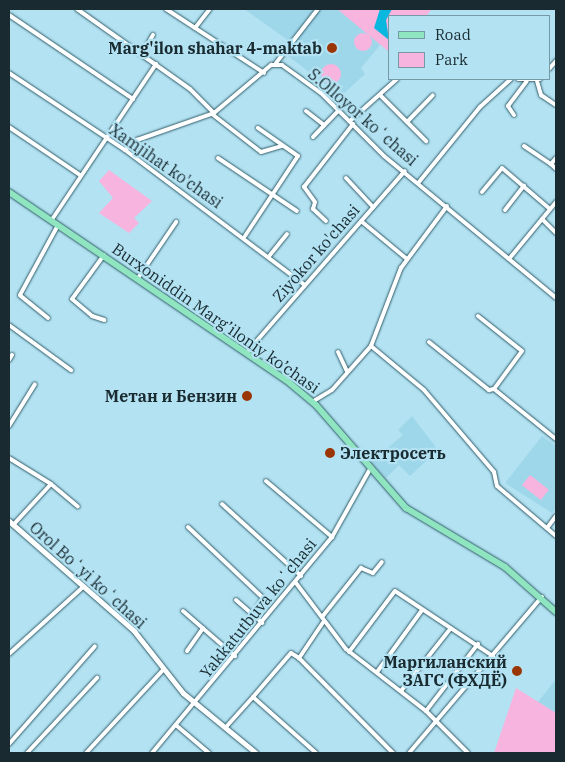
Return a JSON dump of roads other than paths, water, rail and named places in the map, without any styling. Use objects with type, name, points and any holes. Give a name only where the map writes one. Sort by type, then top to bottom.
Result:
[{"type":"main road","name":"Burxoniddin Marg’iloniy ko’chasi","points":[[9,192],[104,254],[247,352],[312,402],[370,469],[419,518],[505,568],[556,612]]},
{"type":"street","points":[[78,9],[156,64],[261,152],[282,146]]},
{"type":"street","points":[[166,9],[264,73]]},
{"type":"street","points":[[195,28],[210,9]]},
{"type":"street","points":[[125,150],[136,140],[213,113],[276,63],[318,9]]},
{"type":"street","points":[[9,15],[133,99]]},
{"type":"street","points":[[142,54],[153,35]]},
{"type":"street","name":"S.Olloyor koʻchasi","points":[[276,63],[339,110],[404,171],[556,298]]},
{"type":"street","points":[[51,220],[156,64]]},
{"type":"street","name":"Xamjihat ko'chasi","points":[[9,73],[125,150],[245,236],[305,285]]},
{"type":"street","points":[[326,221],[313,209],[315,202],[303,189],[351,122],[396,80]]},
{"type":"street","points":[[419,182],[480,107],[510,80]]},
{"type":"street","points":[[522,80],[539,80],[541,95],[556,105]]},
{"type":"street","points":[[514,115],[508,106],[527,81]]},
{"type":"street","points":[[406,122],[433,94]]},
{"type":"street","points":[[381,96],[426,141]]},
{"type":"street","points":[[313,137],[339,110]]},
{"type":"street","points":[[306,111],[324,125]]},
{"type":"street","points":[[9,127],[80,175]]},
{"type":"street","points":[[245,236],[274,196],[298,156],[258,128]]},
{"type":"street","points":[[524,146],[556,169]]},
{"type":"street","points":[[218,158],[297,211]]},
{"type":"street","points":[[551,164],[556,158]]},
{"type":"street","points":[[482,192],[502,168],[550,209]]},
{"type":"street","name":"Ziyokor ko'chasi","points":[[247,352],[404,171]]},
{"type":"street","points":[[346,178],[373,207]]},
{"type":"street","points":[[505,210],[524,186]]},
{"type":"street","points":[[509,259],[556,202]]},
{"type":"street","points":[[312,402],[332,390],[371,346],[384,305],[408,259],[447,206]]},
{"type":"street","points":[[542,219],[556,233]]},
{"type":"street","points":[[361,221],[408,259]]},
{"type":"street","points":[[138,278],[176,222]]},
{"type":"street","points":[[48,318],[20,294],[58,225]]},
{"type":"street","points":[[270,255],[288,234]]},
{"type":"street","points":[[104,254],[72,300],[92,316],[104,320]]},
{"type":"street","points":[[478,316],[522,351],[494,389]]},
{"type":"street","points":[[9,325],[71,370]]},
{"type":"street","points":[[429,342],[489,390],[494,389],[556,439]]},
{"type":"street","points":[[371,346],[424,390],[489,467],[497,486],[556,536]]},
{"type":"street","points":[[338,352],[347,371]]},
{"type":"street","points":[[9,360],[12,355]]},
{"type":"street","points":[[9,426],[35,384]]},
{"type":"street","points":[[9,458],[51,484],[78,507]]},
{"type":"street","name":"Yakkatutbuva koʻchasi","points":[[152,753],[196,704],[332,537],[370,469]]},
{"type":"street","points":[[266,481],[332,537]]},
{"type":"street","points":[[11,523],[51,484]]},
{"type":"street","points":[[222,504],[301,576]]},
{"type":"street","points":[[547,528],[556,516]]},
{"type":"street","name":"Orol Boʻyi koʻchasi","points":[[11,523],[82,588],[134,631],[163,670],[196,704],[256,753]]},
{"type":"street","points":[[188,527],[263,598],[253,615]]},
{"type":"street","points":[[299,658],[323,619],[361,568],[373,573],[382,562]]},
{"type":"street","points":[[296,583],[349,652],[426,711],[468,753]]},
{"type":"street","points":[[9,654],[82,588]]},
{"type":"street","points":[[349,652],[393,592],[478,644],[493,656]]},
{"type":"street","points":[[409,753],[438,723],[542,598]]},
{"type":"street","points":[[236,600],[262,623]]},
{"type":"street","points":[[377,672],[422,610]]},
{"type":"street","points":[[183,611],[235,656]]},
{"type":"street","points":[[187,651],[203,628]]},
{"type":"street","points":[[401,691],[451,628]]},
{"type":"street","points":[[426,711],[478,644]]},
{"type":"street","points":[[9,744],[95,646]]},
{"type":"street","points":[[226,728],[289,655],[299,658],[393,753]]},
{"type":"street","points":[[86,753],[163,670]]},
{"type":"street","points":[[27,753],[97,678]]},
{"type":"street","points":[[253,697],[316,753]]},
{"type":"street","points":[[177,726],[208,753]]},
{"type":"water","points":[[380,9],[392,9],[386,20],[388,39],[374,28]]},
{"type":"place","name":"Marg'ilon shahar 4-maktab","points":[[332,48]]},
{"type":"place","name":"Метан и Бензин","points":[[247,396]]},
{"type":"place","name":"Электросеть","points":[[330,453]]},
{"type":"place","name":"Маргиланский ЗАГС (ФХДЁ)","points":[[517,671]]}]
